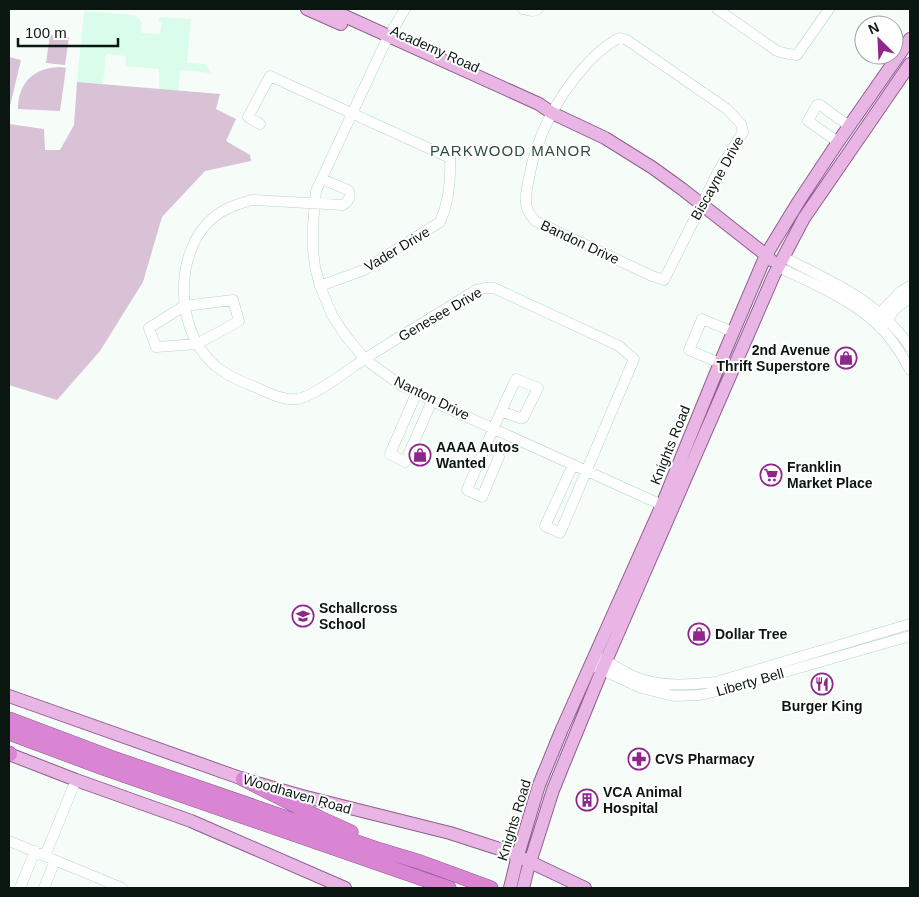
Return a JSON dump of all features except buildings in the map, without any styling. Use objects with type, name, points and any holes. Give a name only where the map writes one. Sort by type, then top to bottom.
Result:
[{"type":"highway","name":"Woodhaven Road","points":[[9,719],[156,773],[420,862],[491,888]]},
{"type":"highway","points":[[9,733],[106,769],[449,888]]},
{"type":"highway","points":[[243,779],[320,818],[420,862]]},
{"type":"main road","name":"Academy Road","points":[[307,9],[388,40],[539,104],[552,113],[595,133],[659,172],[766,255]]},
{"type":"main road","name":"Academy Road","points":[[329,9],[388,40]]},
{"type":"main road","name":"Knights Road","points":[[510,888],[554,790],[599,663],[662,505],[766,255],[838,142],[910,39]]},
{"type":"main road","name":"Knights Road","points":[[599,663],[781,262],[804,218],[910,64]]},
{"type":"main road","points":[[850,126],[862,134]]},
{"type":"main road","points":[[766,255],[781,262]]},
{"type":"main road","name":"Woodhaven Road","points":[[9,696],[243,779],[302,796],[450,833],[522,864],[585,888]]},
{"type":"main road","points":[[9,754],[199,824],[345,888]]},
{"type":"main road","name":"Knights Road","points":[[522,864],[523,888]]},
{"type":"street","name":"Nanton Drive","points":[[405,9],[388,40],[316,191],[312,249],[320,286],[332,315],[344,335],[365,359],[402,386],[662,505]]},
{"type":"street","points":[[523,9],[533,11],[538,9]]},
{"type":"street","points":[[717,9],[777,51],[796,55],[830,9]]},
{"type":"street","name":"Bandon Drive","points":[[623,39],[620,38],[611,42],[595,55],[574,78],[552,113],[531,165],[525,197],[527,211],[535,221],[663,280]]},
{"type":"street","name":"Biscayne Drive","points":[[623,39],[635,45],[727,109],[741,124],[743,132],[718,172],[663,280]]},
{"type":"street","points":[[260,124],[248,117],[270,76],[353,114]]},
{"type":"street","points":[[838,142],[808,121],[817,105],[820,105],[850,126]]},
{"type":"street","name":"Vader Drive","points":[[320,286],[364,270],[440,222],[450,186],[450,158],[353,114]]},
{"type":"street","points":[[197,344],[190,330],[184,306],[184,283],[187,264],[193,246],[204,228],[226,209],[252,200],[343,206],[346,204],[350,197],[348,190],[322,179]]},
{"type":"street","points":[[781,262],[851,292],[876,317],[882,329],[898,348],[910,370]]},
{"type":"street","points":[[876,317],[900,292],[910,286]]},
{"type":"street","name":"Genesee Drive","points":[[197,344],[220,370],[246,384],[283,399],[301,398],[314,393],[476,290],[494,288],[619,346],[634,360],[586,470]]},
{"type":"street","points":[[882,329],[894,310],[910,297]]},
{"type":"street","points":[[233,300],[239,321],[197,344],[156,347],[149,328],[184,306],[233,300]]},
{"type":"street","points":[[876,317],[888,320],[910,346]]},
{"type":"street","points":[[720,364],[689,350],[702,319],[733,332]]},
{"type":"street","points":[[417,392],[390,454],[405,462],[432,401]]},
{"type":"street","points":[[486,444],[496,451],[498,457],[482,497],[467,490],[486,444],[501,411]]},
{"type":"street","points":[[573,465],[545,526],[560,533],[586,470]]},
{"type":"street","name":"Liberty Bell","points":[[599,663],[638,678],[662,684],[691,685],[716,682],[910,624]]},
{"type":"street","name":"Liberty Bell","points":[[599,663],[642,688],[674,696],[700,696],[910,636]]},
{"type":"street","points":[[45,856],[76,780]]},
{"type":"street","points":[[9,841],[122,888]]},
{"type":"street","points":[[20,888],[35,851]]},
{"type":"street","points":[[44,888],[55,861]]},
{"type":"shaded area","points":[[84,11],[135,15],[142,22],[141,33],[160,34],[162,23],[158,21],[159,17],[191,19],[187,63],[206,64],[211,73],[180,70],[178,91],[159,89],[159,69],[125,66],[126,56],[106,54],[103,84],[77,82]]},
{"type":"shaded area","points":[[50,35],[69,37],[65,65],[46,63]]},
{"type":"shaded area","points":[[9,57],[21,60],[10,106],[9,106]]},
{"type":"shaded area","points":[[66,68],[60,111],[18,109],[21,91],[29,78],[43,70]]},
{"type":"shaded area","points":[[77,82],[220,94],[216,109],[236,119],[226,141],[250,155],[251,161],[205,171],[162,217],[143,282],[100,351],[57,400],[9,385],[9,124],[44,129],[45,150],[60,150],[74,125]]},
{"type":"place","name":"2nd Avenue Thrift Superstore","points":[[846,358]]},
{"type":"place","name":"AAAA Autos Wanted","points":[[420,455]]},
{"type":"place","name":"Franklin Market Place","points":[[771,475]]},
{"type":"place","name":"Schallcross School","points":[[303,616]]},
{"type":"place","name":"Dollar Tree","points":[[699,634]]},
{"type":"place","name":"Burger King","points":[[822,684]]},
{"type":"place","name":"CVS Pharmacy","points":[[639,759]]},
{"type":"place","name":"VCA Animal Hospital","points":[[587,800]]},
{"type":"district","name":"PARKWOOD MANOR","points":[[511,151]]}]
